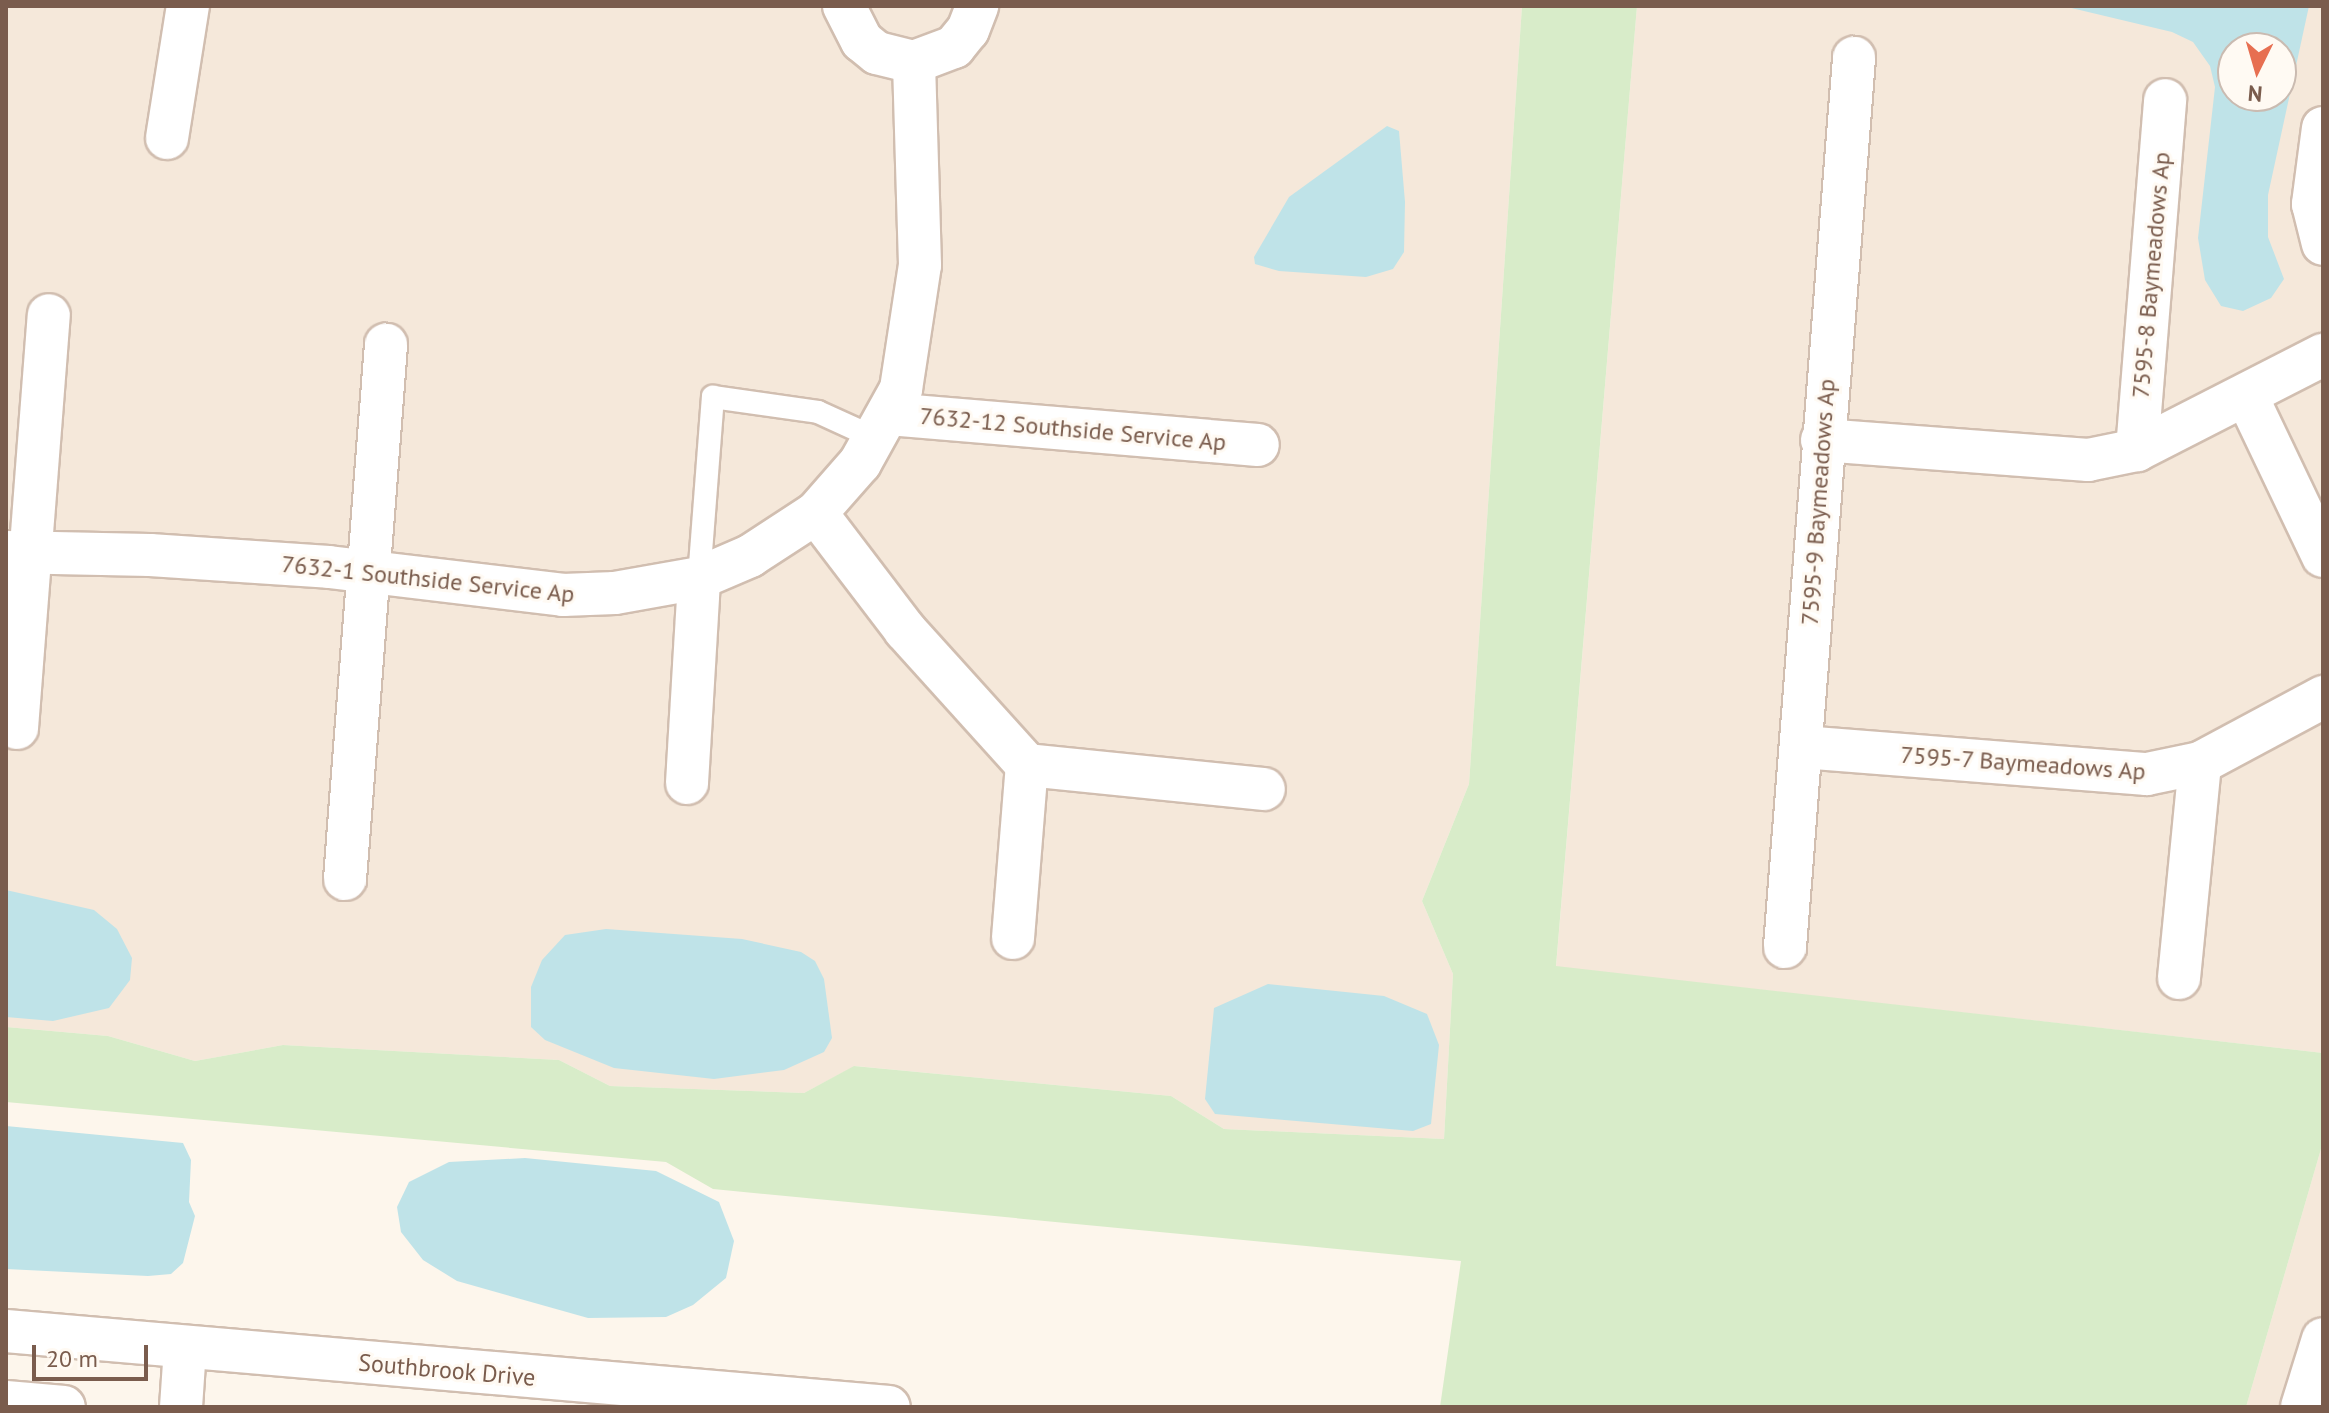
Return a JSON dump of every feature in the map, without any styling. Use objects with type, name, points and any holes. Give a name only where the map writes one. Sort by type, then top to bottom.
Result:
[{"type":"street","points":[[167,138],[188,6]]},
{"type":"street","points":[[844,6],[862,41],[877,53],[914,62],[954,47],[968,30],[977,6]]},
{"type":"street","name":"7595-9 Baymeadows Ap","points":[[1785,947],[1854,58]]},
{"type":"street","name":"7632-1 Southside Service Ap","points":[[18,552],[150,555],[368,573],[563,595],[615,593],[699,578],[750,556],[816,513],[882,426],[911,352],[920,191],[914,62]]},
{"type":"street","name":"7595-8 Baymeadows Ap","points":[[2137,450],[2165,100]]},
{"type":"street","points":[[2323,128],[2313,204],[2323,244]]},
{"type":"street","points":[[17,728],[18,552],[49,315]]},
{"type":"street","points":[[345,879],[386,345]]},
{"type":"street","points":[[1822,440],[2088,460],[2137,450],[2247,397],[2323,355]]},
{"type":"street","points":[[2247,397],[2323,556]]},
{"type":"street","name":"7632-12 Southside Service Ap","points":[[882,426],[1258,445]]},
{"type":"street","points":[[816,513],[905,630],[1027,765],[1264,789]]},
{"type":"street","points":[[687,783],[699,578]]},
{"type":"street","name":"7595-7 Baymeadows Ap","points":[[1802,747],[2147,774],[2200,763],[2323,697]]},
{"type":"street","points":[[2179,978],[2200,763]]},
{"type":"street","points":[[1013,938],[1027,765]]},
{"type":"street","name":"Southbrook Drive","points":[[6,1331],[889,1407]]},
{"type":"street","points":[[2302,1407],[2323,1339]]},
{"type":"street","points":[[181,1407],[185,1348]]},
{"type":"street","points":[[6,1402],[64,1407]]},
{"type":"lane","points":[[699,578],[713,397],[818,412],[882,426]]},
{"type":"shaded area","points":[[6,6],[1522,6],[1469,784],[1422,901],[1453,974],[1444,1139],[1224,1129],[1171,1096],[855,1066],[804,1093],[610,1086],[559,1060],[283,1045],[195,1061],[108,1036],[6,1027]]},
{"type":"shaded area","points":[[1637,6],[2323,6],[2323,1053],[1556,967]]},
{"type":"shaded area","points":[[2323,1142],[2323,1407],[2246,1407]]},
{"type":"green space","points":[[1522,6],[1637,6],[1556,966],[2323,1053],[2323,1142],[2246,1407],[1440,1407],[1461,1261],[713,1189],[666,1162],[6,1102],[6,1027],[108,1036],[195,1061],[283,1045],[559,1060],[610,1086],[804,1093],[854,1066],[1171,1096],[1224,1129],[1444,1139],[1453,974],[1422,901],[1469,784]]},
{"type":"water","points":[[2063,6],[2309,6],[2297,61],[2297,32],[2217,32],[2217,112],[2286,112],[2268,195],[2268,237],[2284,279],[2271,298],[2243,311],[2221,306],[2205,280],[2198,238],[2215,87],[2210,66],[2193,42],[2172,32]]},
{"type":"water","points":[[1387,126],[1399,131],[1405,202],[1404,252],[1393,269],[1366,277],[1279,271],[1255,264],[1254,257],[1289,197]]},
{"type":"water","points":[[6,890],[94,910],[117,929],[132,958],[130,980],[109,1008],[53,1021],[6,1017]]},
{"type":"water","points":[[606,929],[742,939],[801,952],[815,961],[824,979],[832,1038],[824,1052],[784,1070],[714,1079],[614,1068],[545,1040],[531,1027],[531,987],[542,960],[565,935]]},
{"type":"water","points":[[1268,984],[1384,996],[1427,1014],[1439,1045],[1431,1124],[1413,1131],[1215,1114],[1205,1099],[1214,1008]]},
{"type":"water","points":[[6,1126],[183,1143],[191,1160],[189,1202],[195,1216],[183,1263],[171,1274],[148,1276],[6,1269]]},
{"type":"water","points":[[525,1158],[656,1171],[719,1202],[734,1241],[726,1278],[693,1305],[666,1317],[588,1318],[457,1281],[423,1260],[401,1232],[397,1207],[409,1182],[449,1162]]}]
